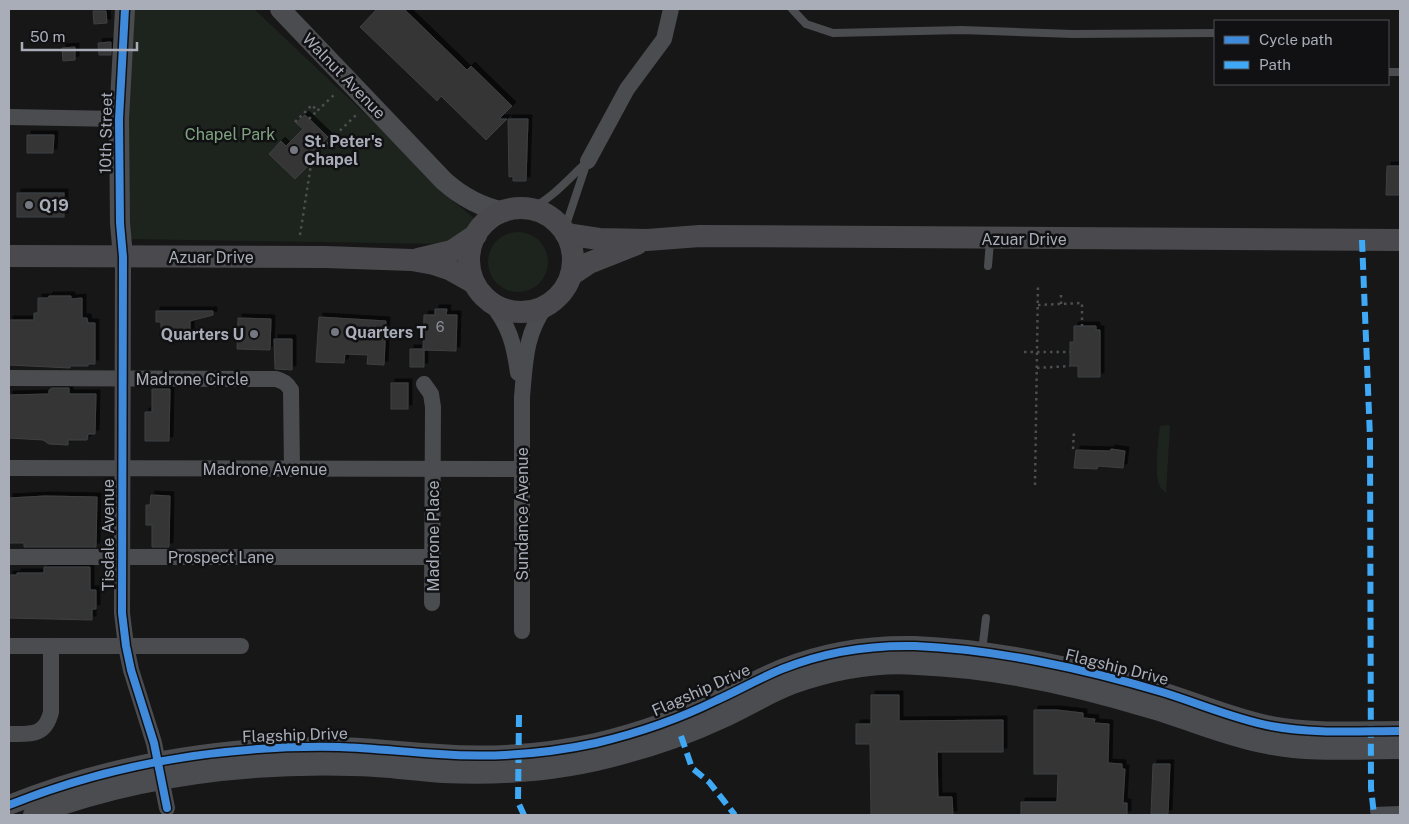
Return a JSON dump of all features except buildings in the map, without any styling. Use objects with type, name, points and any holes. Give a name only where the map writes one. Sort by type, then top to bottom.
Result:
[{"type":"main road","points":[[518,208],[530,209],[551,218],[565,232],[572,247],[573,262],[571,275],[565,288],[557,298],[546,306],[533,311],[508,311],[490,302],[474,283],[469,259],[471,246],[476,235],[492,217],[518,208]]},
{"type":"main road","name":"Azuar Drive","points":[[565,232],[599,239],[647,240],[700,236],[1400,240]]},
{"type":"main road","name":"Azuar Drive","points":[[412,260],[452,251],[476,235]]},
{"type":"main road","name":"Azuar Drive","points":[[571,275],[588,263],[647,240]]},
{"type":"main road","name":"Azuar Drive","points":[[9,256],[325,257],[412,260],[449,269],[474,283]]},
{"type":"street","name":"10th Street","points":[[123,257],[120,223],[119,119],[125,9]]},
{"type":"street","name":"Walnut Avenue","points":[[280,9],[456,192],[478,205],[504,212]]},
{"type":"street","points":[[588,161],[627,89],[664,39],[671,9]]},
{"type":"street","points":[[9,117],[119,119]]},
{"type":"street","name":"Tisdale Avenue","points":[[123,257],[122,613],[126,646],[150,730],[167,808]]},
{"type":"street","name":"Sundance Avenue","points":[[490,302],[504,319],[509,330],[514,345],[522,397]]},
{"type":"street","name":"Sundance Avenue","points":[[522,630],[522,397],[524,366],[531,329],[546,306]]},
{"type":"street","name":"Madrone Circle","points":[[9,378],[282,380],[291,390],[292,469]]},
{"type":"street","name":"Madrone Place","points":[[424,384],[431,394],[433,407],[432,603]]},
{"type":"street","name":"Madrone Avenue","points":[[9,468],[522,469]]},
{"type":"street","name":"Prospect Lane","points":[[9,557],[432,557]]},
{"type":"street","points":[[9,646],[241,646]]},
{"type":"street","points":[[9,734],[35,734],[43,729],[49,721],[51,712],[51,646]]},
{"type":"street","name":"Flagship Drive","points":[[33,815],[100,794],[160,770],[252,749],[363,748],[458,755],[537,752],[596,743],[645,729],[697,709],[784,668],[830,654],[895,646],[982,653],[1058,666],[1112,678],[1172,695],[1254,723],[1271,726],[1307,731],[1400,731]]},
{"type":"street","name":"Flagship Drive","points":[[9,805],[87,778],[160,770],[355,766],[478,774],[518,773],[572,766],[625,754],[681,736],[770,694],[812,678],[855,668],[896,664],[979,671],[1084,690],[1152,709],[1249,741],[1268,745],[1306,749],[1400,749]]},
{"type":"lane","points":[[792,9],[806,24],[833,33],[962,30],[1073,34],[1214,32]]},
{"type":"lane","points":[[530,209],[551,196],[588,161]]},
{"type":"lane","points":[[565,232],[588,161]]},
{"type":"lane","points":[[988,266],[990,239]]},
{"type":"lane","points":[[982,653],[986,618]]},
{"type":"lane","points":[[1374,810],[1400,810]]},
{"type":"path","points":[[309,119],[335,94]]},
{"type":"path","points":[[295,122],[312,105],[317,111]]},
{"type":"path","points":[[305,165],[356,115]]},
{"type":"path","points":[[300,235],[312,158]]},
{"type":"path","points":[[1035,485],[1038,284]]},
{"type":"path","points":[[1061,292],[1061,304]]},
{"type":"path","points":[[1038,305],[1082,303],[1082,326]]},
{"type":"path","points":[[1024,352],[1070,352]]},
{"type":"path","points":[[1037,368],[1070,366]]},
{"type":"path","points":[[1073,449],[1074,431]]},
{"type":"green space","name":"Chapel Park","points":[[129,9],[254,9],[431,176],[454,202],[474,218],[463,234],[444,244],[125,239]]},
{"type":"green space","points":[[518,232],[535,237],[543,245],[548,262],[543,279],[535,287],[518,292],[501,287],[493,279],[488,262],[493,245],[501,237]]},
{"type":"green space","points":[[1170,425],[1166,493],[1158,482],[1158,439],[1160,426]]},
{"type":"marked path","points":[[1362,240],[1370,438],[1371,788],[1374,815]]},
{"type":"marked path","points":[[519,715],[518,802],[524,815]]},
{"type":"marked path","points":[[681,736],[692,768],[709,782],[735,815]]},
{"type":"cycle path","points":[[125,9],[119,119],[120,223],[123,257],[122,613],[131,670],[154,743],[167,808]]},
{"type":"cycle path","points":[[9,805],[89,778],[130,768],[213,753],[255,749],[339,747],[459,755],[498,755],[577,747],[627,735],[658,725],[703,707],[798,663],[864,648],[898,646],[976,651],[1071,668],[1176,696],[1243,719],[1287,729],[1352,732],[1400,731]]},
{"type":"place","name":"St. Peter's Chapel","points":[[294,150]]},
{"type":"place","name":"Q19","points":[[29,205]]},
{"type":"place","name":"Quarters T","points":[[335,332]]},
{"type":"place","name":"Quarters U","points":[[254,334]]}]
